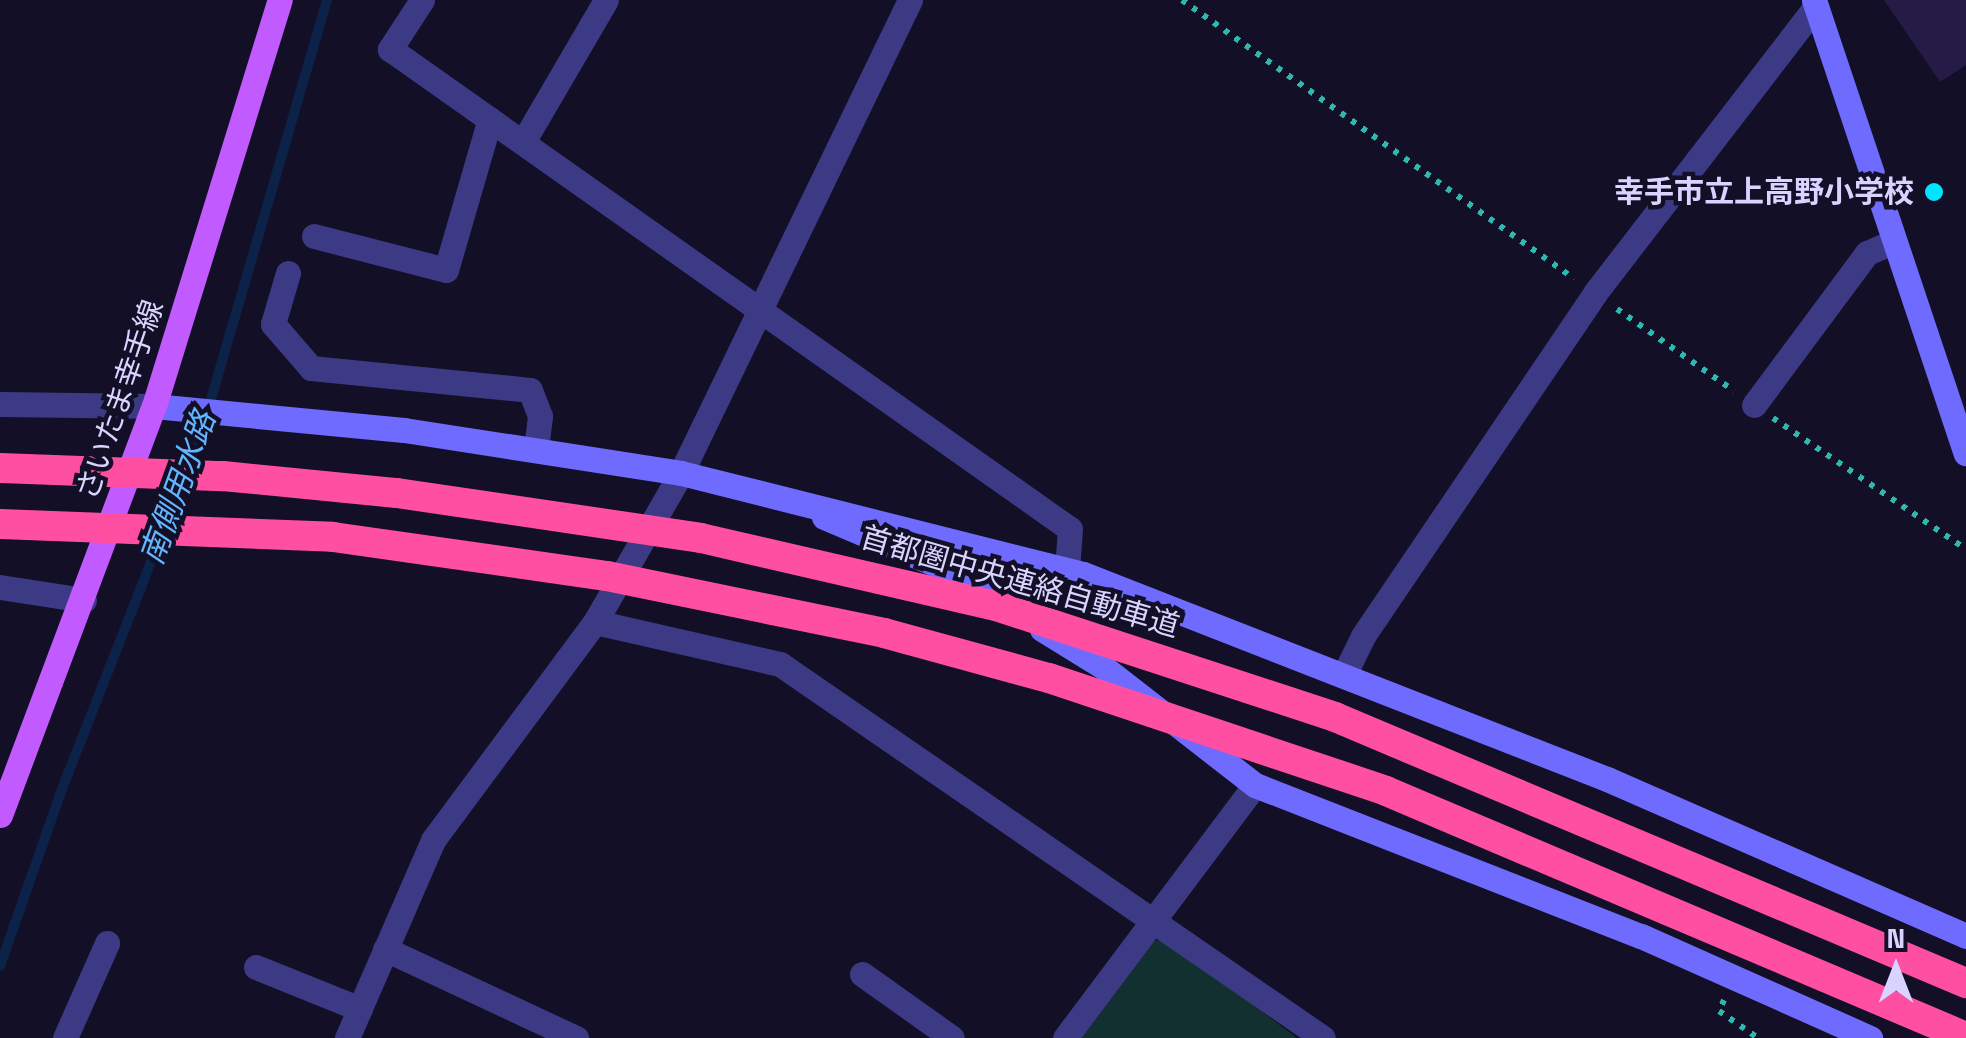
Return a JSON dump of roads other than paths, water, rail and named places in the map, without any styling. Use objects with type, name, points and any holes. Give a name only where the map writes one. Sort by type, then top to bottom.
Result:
[{"type":"highway","name":"首都圏中央連絡自動車道","points":[[0,468],[223,476],[397,493],[701,538],[996,606],[1335,716],[1966,982]]},
{"type":"highway","points":[[0,524],[333,537],[607,576],[884,634],[1084,689],[1386,791],[1966,1037]]},
{"type":"main road","name":"さいたま幸手線","points":[[0,815],[154,406],[280,0]]},
{"type":"street","points":[[422,0],[390,49],[1070,529],[1067,569]]},
{"type":"street","points":[[523,142],[606,0]]},
{"type":"street","points":[[347,1038],[433,840],[595,622],[680,472],[910,0]]},
{"type":"street","points":[[1815,3],[1966,454]]},
{"type":"street","points":[[1346,671],[1363,636],[1595,293],[1815,3]]},
{"type":"street","points":[[314,236],[446,270],[490,119]]},
{"type":"street","points":[[1754,405],[1867,253],[1892,242]]},
{"type":"street","points":[[288,273],[273,324],[311,368],[530,390],[540,416],[536,450]]},
{"type":"street","points":[[0,404],[154,406],[536,450],[680,472],[758,487],[1067,569],[1346,671],[1966,936]]},
{"type":"street","points":[[758,487],[944,568],[1102,666],[1255,785],[1641,936],[1870,1038]]},
{"type":"street","points":[[0,588],[84,600]]},
{"type":"street","points":[[595,622],[780,664],[1155,918],[1323,1038]]},
{"type":"street","points":[[1066,1038],[1255,785]]},
{"type":"street","points":[[65,1038],[107,943]]},
{"type":"street","points":[[385,950],[576,1038]]},
{"type":"street","points":[[256,967],[360,1009]]},
{"type":"street","points":[[862,974],[952,1038]]},
{"type":"waterway","name":"南側用水路","points":[[0,966],[62,789],[200,437],[327,0]]},
{"type":"place","name":"幸手市立上高野小学校","points":[[1934,192]]}]
